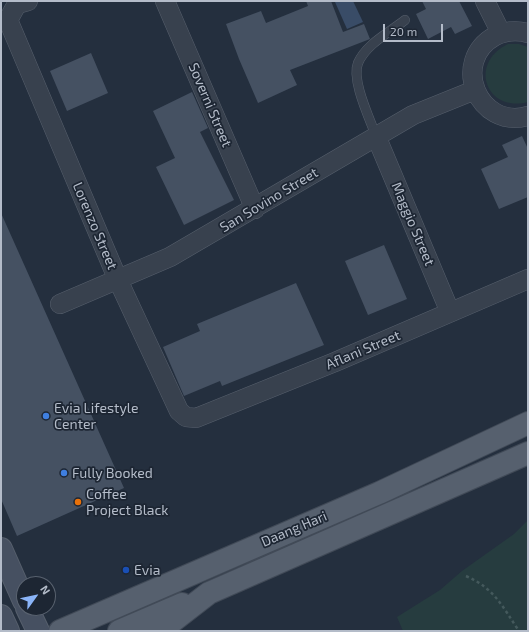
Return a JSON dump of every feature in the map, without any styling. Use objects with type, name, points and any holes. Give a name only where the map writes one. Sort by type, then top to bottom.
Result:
[{"type":"main road","name":"Daang Hari","points":[[60,631],[379,492],[528,423]]},
{"type":"main road","name":"Daang Hari","points":[[160,631],[208,593],[528,453]]},
{"type":"main road","points":[[119,631],[208,593]]},
{"type":"street","name":"Lorenzo Street","points":[[28,1],[17,4],[8,20],[118,280],[179,411],[186,417],[196,418]]},
{"type":"street","name":"Soverni Street","points":[[165,1],[255,209]]},
{"type":"street","points":[[485,1],[501,33]]},
{"type":"street","points":[[528,33],[513,31],[501,33],[482,46],[476,56],[472,79],[475,90],[489,109],[510,118],[528,116]]},
{"type":"street","name":"San Sovino Street","points":[[60,304],[170,257],[255,209],[413,115],[475,90]]},
{"type":"street","name":"Maggio Street","points":[[376,136],[450,312]]},
{"type":"street","name":"Aflani Street","points":[[196,418],[334,362],[528,279]]},
{"type":"street","points":[[1,549],[16,583]]},
{"type":"street","points":[[1,616],[8,631]]},
{"type":"street","points":[[31,616],[38,631]]},
{"type":"lane","points":[[376,136],[358,85],[357,64],[370,48],[406,20]]},
{"type":"path","points":[[466,576],[479,582],[494,594],[519,631]]},
{"type":"green space","points":[[508,44],[519,44],[528,47],[528,102],[513,103],[502,100],[493,93],[487,84],[486,74],[488,63],[496,52]]},
{"type":"green space","points":[[528,520],[528,631],[403,631],[397,617],[440,590],[462,571],[514,534]]},
{"type":"water","points":[[353,1],[363,22],[347,29],[335,2]]},
{"type":"building","points":[[306,1],[331,1],[343,32],[364,24],[370,39],[290,70],[297,85],[258,103],[226,24],[261,11],[266,23],[308,6]]},
{"type":"building","points":[[422,1],[459,1],[472,26],[455,34],[451,27],[428,39],[416,14],[426,9]]},
{"type":"building","points":[[91,53],[108,93],[67,111],[50,71]]},
{"type":"building","points":[[192,92],[208,128],[200,132],[234,200],[184,225],[156,167],[175,158],[153,111]]},
{"type":"building","points":[[522,136],[528,149],[528,197],[499,209],[481,169],[508,157],[502,145]]},
{"type":"building","name":"Evia Lifestyle Center","points":[[1,213],[124,488],[17,536],[1,499]]},
{"type":"building","points":[[384,245],[407,299],[368,315],[345,261]]},
{"type":"building","points":[[296,283],[324,345],[222,386],[220,381],[184,396],[163,347],[200,331],[197,324]]},
{"type":"place","name":"Evia Lifestyle Center","points":[[46,416]]},
{"type":"place","name":"Fully Booked","points":[[64,473]]},
{"type":"place","name":"Coffee Project Black","points":[[78,502]]},
{"type":"place","name":"Evia","points":[[126,570]]}]
